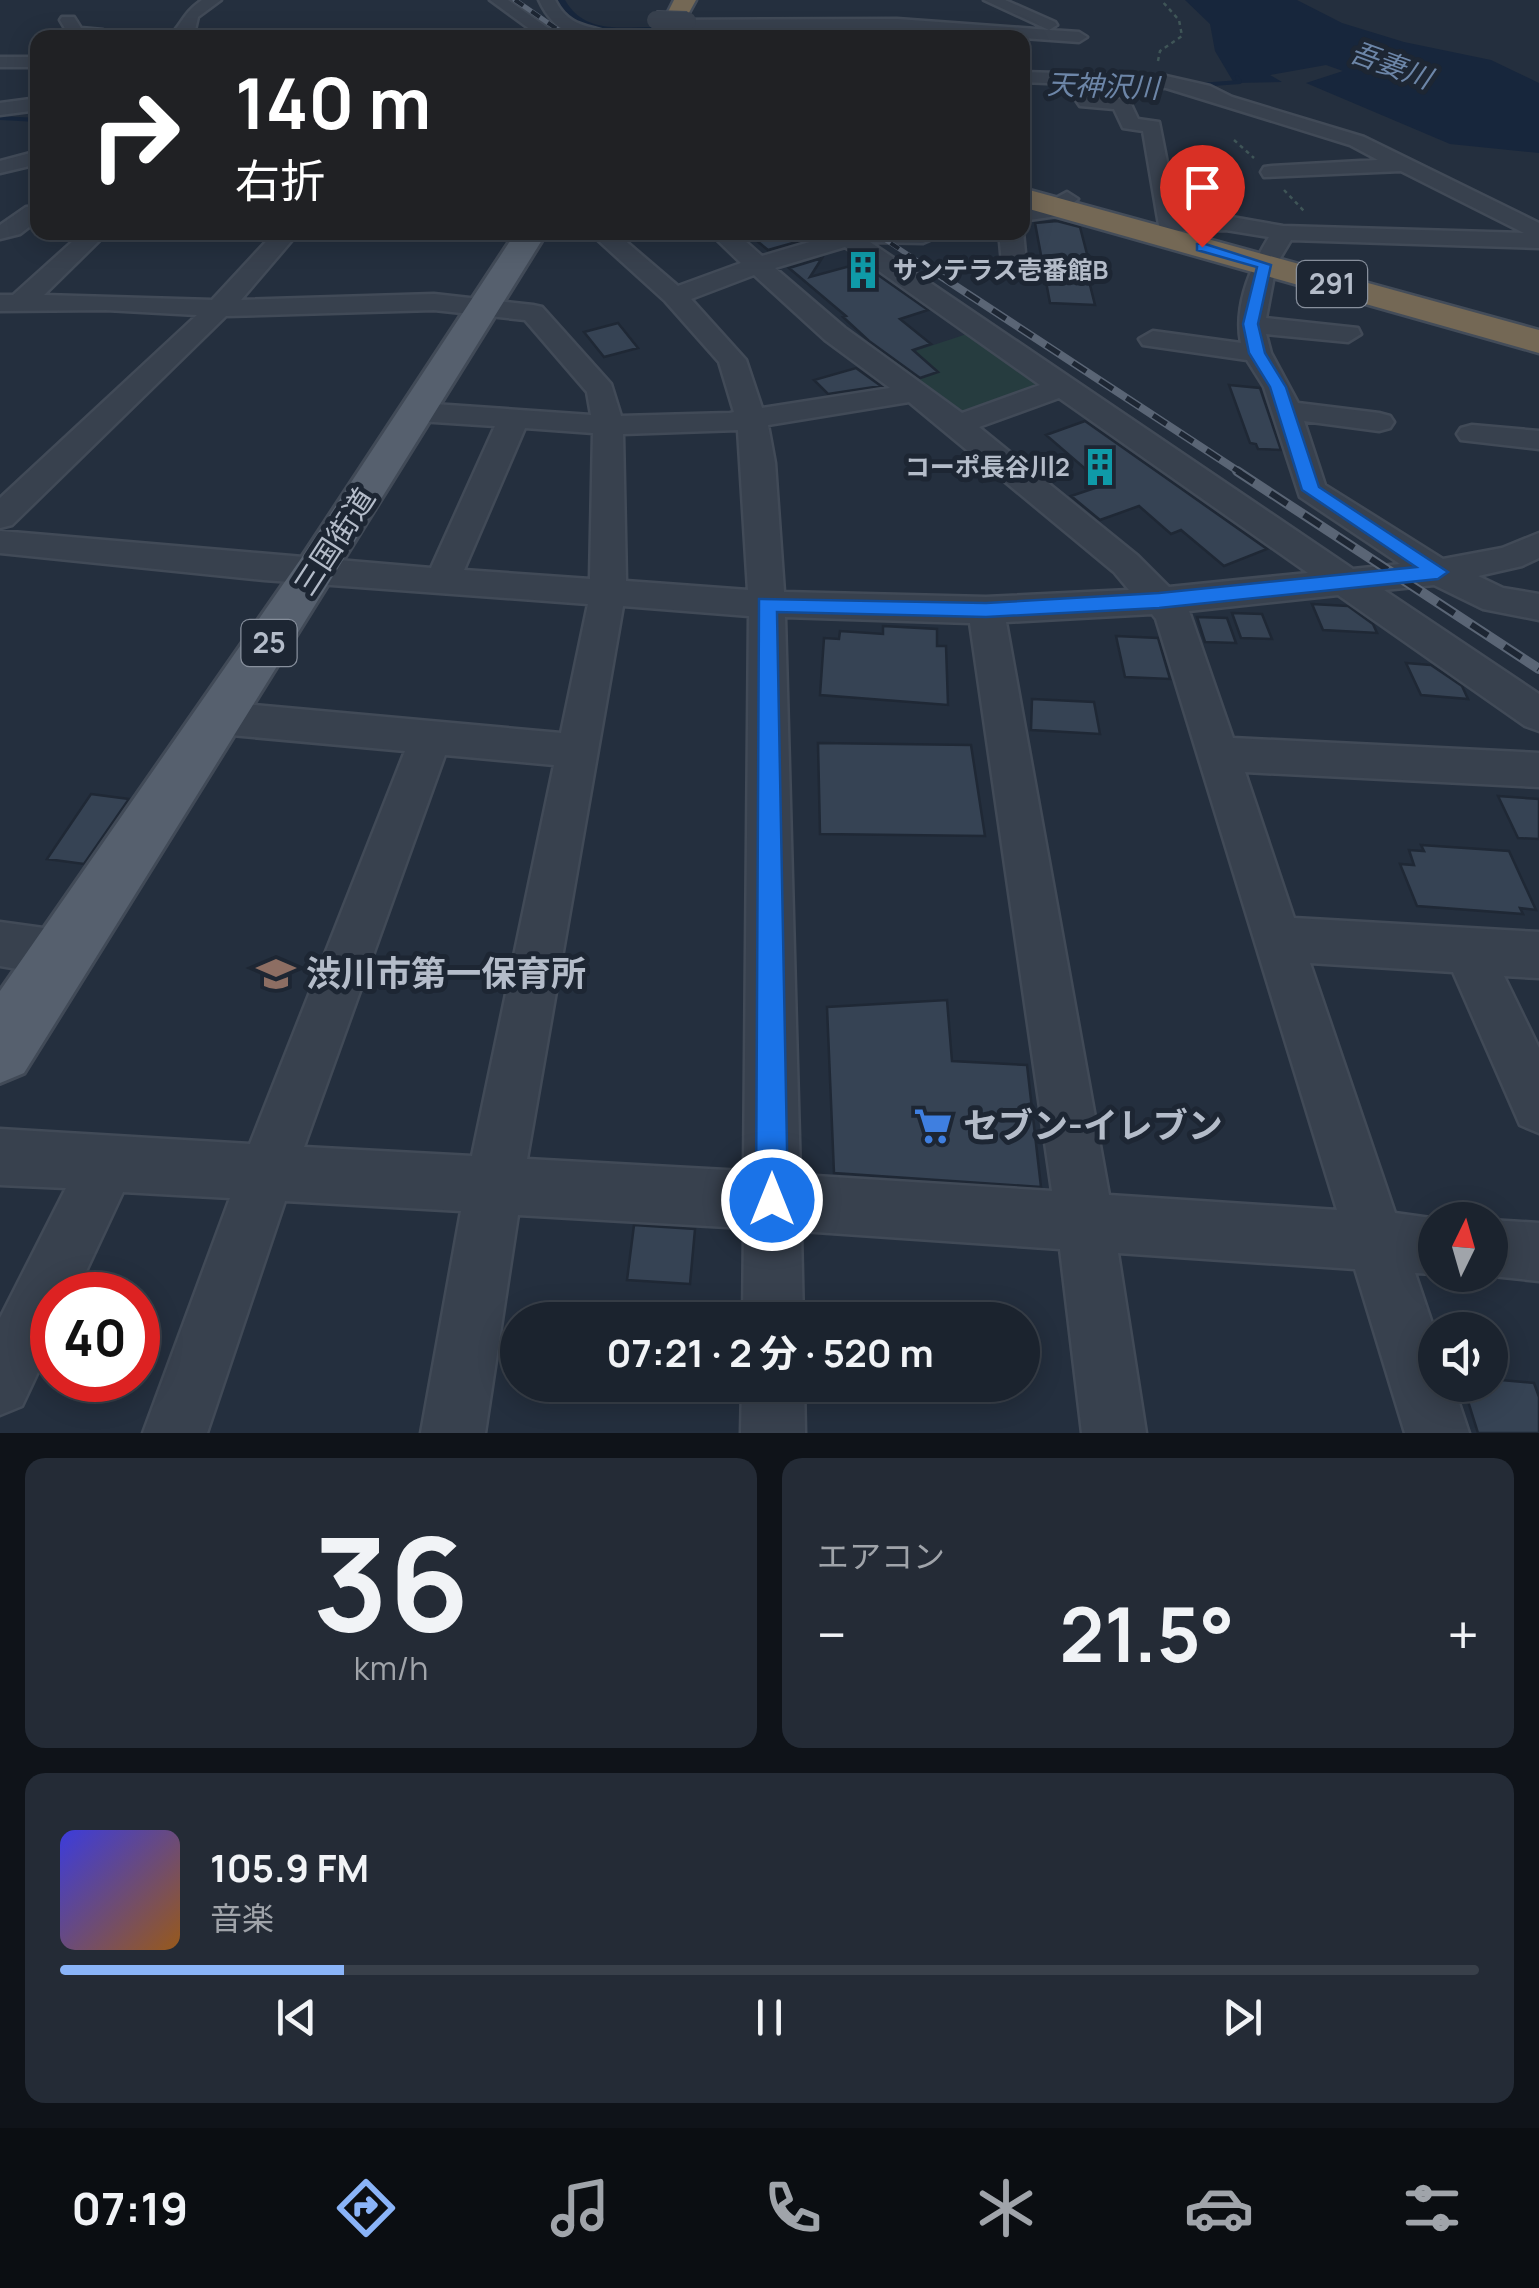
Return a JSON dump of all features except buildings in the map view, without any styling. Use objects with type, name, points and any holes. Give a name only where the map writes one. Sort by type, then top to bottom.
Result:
[{"type":"highway","name":"291","points":[[1042,204],[1168,226],[1272,250],[1539,330]]},
{"type":"highway","name":"291","points":[[1042,204],[1272,250],[1539,342]]},
{"type":"main road","name":"三国街道","points":[[0,1049],[316,571],[527,240]]},
{"type":"street","points":[[187,30],[190,15],[212,0]]},
{"type":"street","points":[[498,0],[542,30]]},
{"type":"street","points":[[546,0],[554,19],[581,30]]},
{"type":"street","points":[[992,0],[1050,26],[1064,26],[1079,37]]},
{"type":"street","points":[[68,20],[74,30]]},
{"type":"street","points":[[670,26],[879,25],[962,30]]},
{"type":"street","points":[[1030,34],[1079,37]]},
{"type":"street","points":[[1030,74],[1079,37]]},
{"type":"street","points":[[0,62],[30,62]]},
{"type":"street","points":[[1030,77],[1166,82],[1204,90],[1225,101],[1345,136],[1539,232]]},
{"type":"street","points":[[1080,93],[1087,102],[1122,104],[1130,124],[1152,126],[1168,226]]},
{"type":"street","points":[[0,109],[30,105]]},
{"type":"street","points":[[0,166],[30,159]]},
{"type":"street","points":[[1272,172],[1401,165]]},
{"type":"street","points":[[0,232],[12,229],[30,215]]},
{"type":"street","points":[[10,303],[87,240]]},
{"type":"street","points":[[0,517],[219,308],[281,240]]},
{"type":"street","points":[[609,240],[674,296],[732,360],[752,421],[759,463],[767,604],[772,1302]]},
{"type":"street","points":[[729,240],[835,334],[958,425],[1126,564],[1173,614],[1438,1433]]},
{"type":"street","points":[[674,296],[830,240]]},
{"type":"street","points":[[850,240],[1539,716]]},
{"type":"street","points":[[1012,240],[1014,262]]},
{"type":"street","points":[[1539,241],[1272,250],[1254,339],[1282,399],[1311,490],[1438,572],[1496,600],[1539,607]]},
{"type":"street","points":[[10,303],[219,308],[434,302],[533,314],[600,390],[608,426],[608,592],[494,1185],[452,1433]]},
{"type":"street","points":[[1153,340],[1348,334]]},
{"type":"street","points":[[958,425],[1064,386]]},
{"type":"street","points":[[1282,399],[1329,390]]},
{"type":"street","points":[[418,412],[608,426],[752,421],[914,393]]},
{"type":"street","points":[[1282,399],[1379,422]]},
{"type":"street","points":[[443,580],[514,418]]},
{"type":"street","points":[[1472,434],[1524,439],[1520,460],[1539,462]]},
{"type":"street","points":[[0,542],[316,571],[767,604],[986,610],[1159,600],[1438,572],[1510,558],[1539,544]]},
{"type":"street","points":[[986,610],[1085,1222],[1114,1433]]},
{"type":"street","points":[[220,718],[577,751]]},
{"type":"street","points":[[175,1433],[267,1172],[431,738]]},
{"type":"street","points":[[1221,754],[1539,770]]},
{"type":"street","points":[[1280,939],[1539,955]]},
{"type":"street","points":[[0,944],[65,954]]},
{"type":"street","points":[[1468,950],[1539,1106]]},
{"type":"street","points":[[0,1157],[772,1200],[1418,1244]]},
{"type":"street","points":[[0,1384],[108,1163]]},
{"type":"street","points":[[1508,1250],[1539,1252]]},
{"type":"street","points":[[773,1402],[773,1433]]},
{"type":"path","points":[[1161,0],[1174,10],[1183,30],[1182,36],[1156,57],[1166,82]]},
{"type":"green space","points":[[976,331],[1052,383],[956,415],[888,360]]},
{"type":"water","name":"吾妻川","points":[[1185,0],[1297,0],[1342,23],[1404,42],[1491,60],[1539,83],[1539,153],[1450,144],[1306,83],[1343,71],[1326,65],[1270,75],[1282,82],[1234,83],[1215,51],[1210,24]]},
{"type":"waterway","points":[[559,0],[575,22],[599,30]]},
{"type":"waterway","name":"天神沢川","points":[[1199,85],[1240,82],[1237,77]]},
{"type":"waterway","name":"天神沢川","points":[[1030,83],[1045,82]]},
{"type":"waterway","name":"天神沢川","points":[[0,118],[30,120]]},
{"type":"railway","points":[[515,0],[558,30]]},
{"type":"railway","points":[[886,240],[943,278]]},
{"type":"railway","points":[[939,275],[1241,473]]},
{"type":"railway","points":[[1237,471],[1539,669]]},
{"type":"place","name":"サンテラス壱番館B","points":[[863,270]]},
{"type":"place","name":"コーポ長谷川2","points":[[1100,467]]},
{"type":"place","name":"渋川市第一保育所","points":[[276,974]]},
{"type":"place","name":"セブン-イレブン","points":[[933,1126]]},
{"type":"route","points":[[772,1200],[767,604],[986,610],[1159,600],[1438,572],[1311,490],[1278,387],[1257,353],[1251,324],[1264,265],[1202,247]]}]
